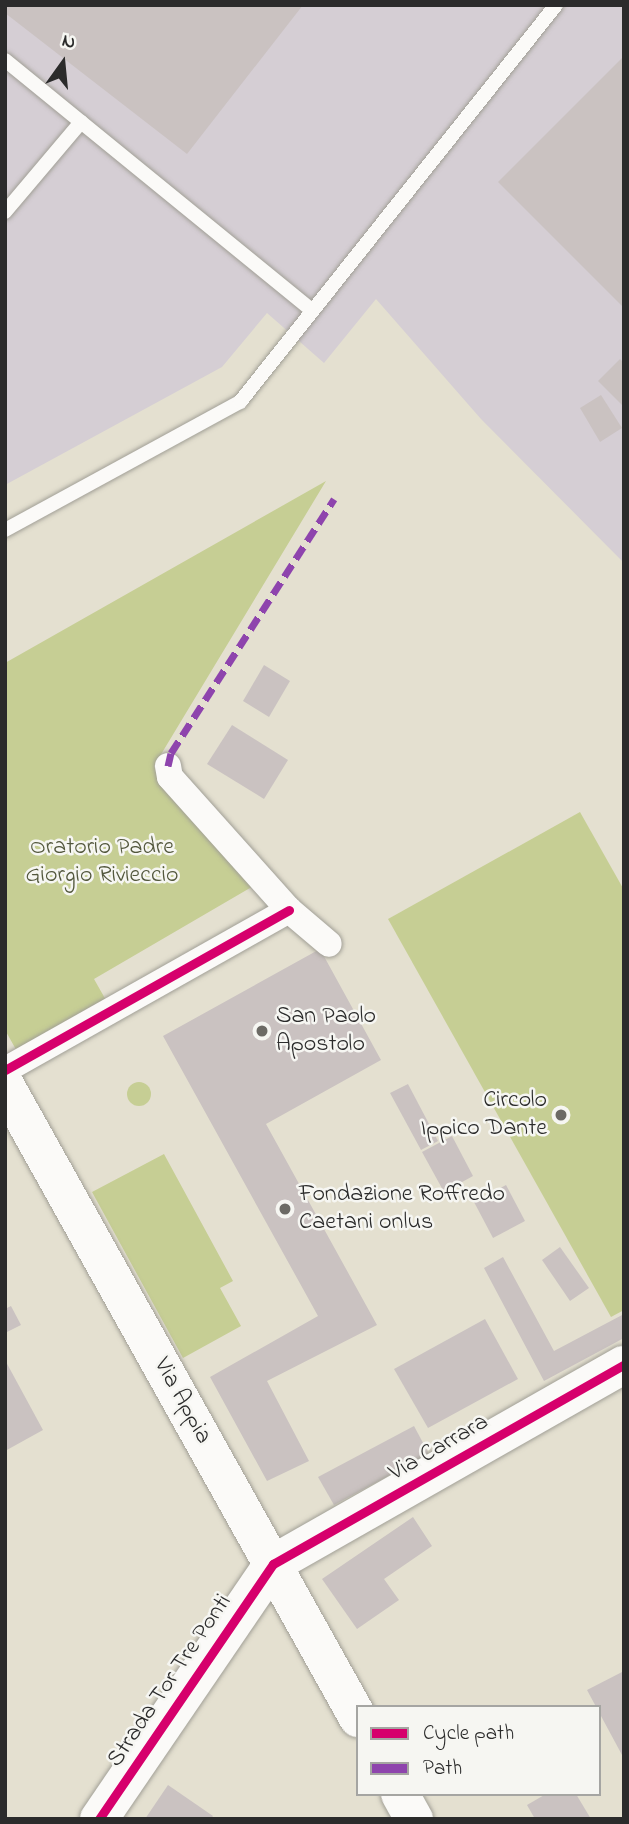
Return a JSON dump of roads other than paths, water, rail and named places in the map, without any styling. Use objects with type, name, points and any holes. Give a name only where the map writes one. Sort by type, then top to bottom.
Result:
[{"type":"main road","name":"Via Appia","points":[[8,1092],[356,1714]]},
{"type":"main road","name":"Via Carrara","points":[[273,1564],[624,1365]]},
{"type":"main road","name":"Strada Tor Tre Ponti","points":[[99,1819],[273,1564]]},
{"type":"main road","points":[[401,1796],[414,1819]]},
{"type":"street","points":[[168,766],[170,776],[289,910],[329,944]]},
{"type":"street","points":[[8,1092],[289,910]]},
{"type":"lane","points":[[5,530],[240,402],[555,5]]},
{"type":"lane","points":[[5,60],[312,310]]},
{"type":"lane","points":[[5,212],[81,121]]},
{"type":"place","name":"San Paolo Apostolo","points":[[262,1031]]},
{"type":"place","name":"Circolo Ippico Dante","points":[[561,1115]]},
{"type":"place","name":"Fondazione Roffredo Caetani onlus","points":[[285,1209]]},
{"type":"park label","name":"Oratorio Padre Giorgio Rivieccio","points":[[102,862]]}]
